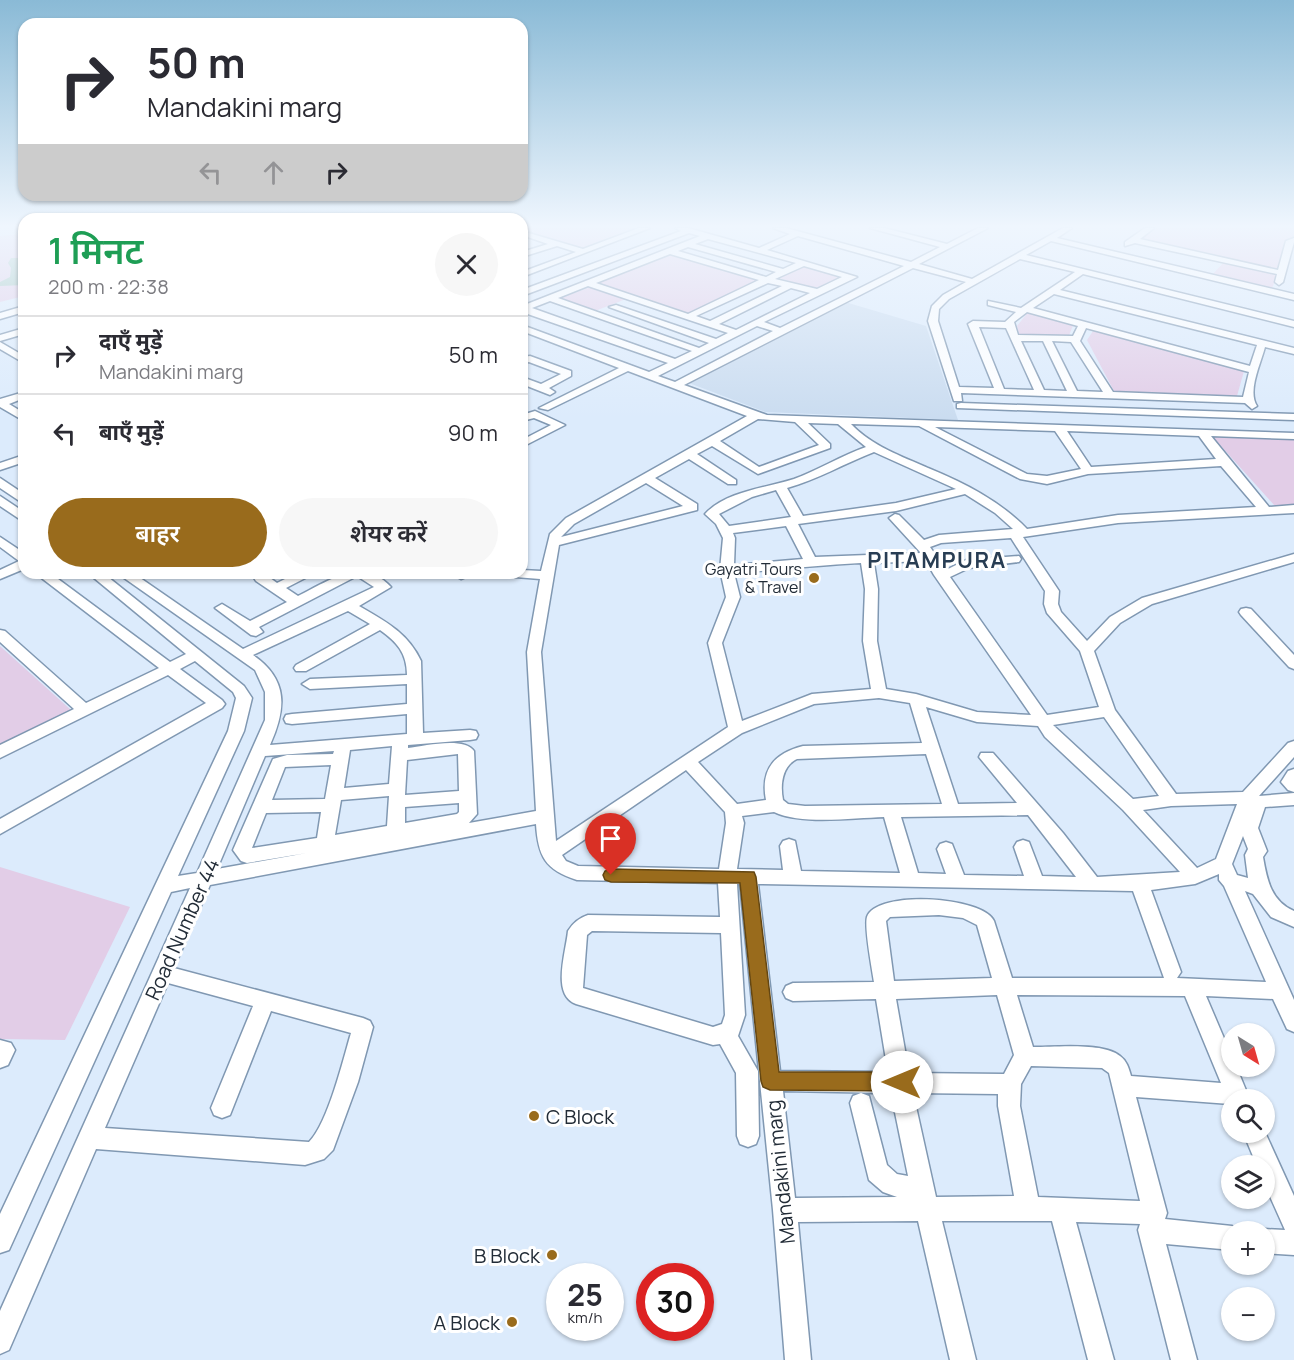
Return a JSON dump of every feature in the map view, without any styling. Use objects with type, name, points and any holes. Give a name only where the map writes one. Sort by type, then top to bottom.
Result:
[{"type":"street","points":[[528,306],[568,291]]},
{"type":"street","points":[[614,291],[737,333]]},
{"type":"street","points":[[688,317],[743,291]]},
{"type":"street","points":[[711,324],[778,291]]},
{"type":"street","points":[[675,386],[859,291]]},
{"type":"street","points":[[956,291],[946,297],[932,315],[940,350],[967,423]]},
{"type":"street","points":[[1040,392],[1014,338],[1009,321],[1051,291]]},
{"type":"street","points":[[1054,291],[1261,345],[1294,351]]},
{"type":"street","points":[[1163,291],[1294,324]]},
{"type":"street","points":[[1269,291],[1294,297]]},
{"type":"street","points":[[650,376],[819,292]]},
{"type":"street","points":[[1198,300],[1206,293]]},
{"type":"street","points":[[528,296],[595,314],[700,351]]},
{"type":"street","points":[[595,314],[632,298]]},
{"type":"street","points":[[991,303],[1083,324],[1254,370]]},
{"type":"street","points":[[613,307],[718,343]]},
{"type":"street","points":[[528,310],[676,363]]},
{"type":"street","points":[[0,316],[18,311]]},
{"type":"street","points":[[757,323],[781,331]]},
{"type":"street","points":[[1000,391],[973,324],[1010,326]]},
{"type":"street","points":[[1076,339],[1083,324]]},
{"type":"street","points":[[528,330],[756,416],[1294,436]]},
{"type":"street","points":[[0,338],[18,333]]},
{"type":"street","points":[[528,336],[535,333]]},
{"type":"street","points":[[1014,338],[1076,339]]},
{"type":"street","points":[[1046,338],[1073,393]]},
{"type":"street","points":[[1076,339],[1121,412]]},
{"type":"street","points":[[0,345],[18,356]]},
{"type":"street","points":[[1261,345],[1248,392],[1248,400],[1274,434]]},
{"type":"street","points":[[528,359],[567,373],[566,376],[541,388]]},
{"type":"street","points":[[544,408],[627,368]]},
{"type":"street","points":[[528,383],[565,398]]},
{"type":"street","points":[[955,390],[1248,400]]},
{"type":"street","points":[[1,402],[18,397]]},
{"type":"street","points":[[1,402],[18,412]]},
{"type":"street","points":[[960,406],[1294,417]]},
{"type":"street","points":[[528,416],[535,414],[560,425],[528,441]]},
{"type":"street","points":[[756,416],[570,521],[556,534],[534,652],[546,837],[550,854],[560,866],[577,873],[628,876],[737,876],[1092,884],[1164,882],[1226,872],[1259,888]]},
{"type":"street","points":[[712,441],[758,471],[826,446],[798,419]]},
{"type":"street","points":[[841,420],[861,441],[967,490],[1004,513],[1019,533],[1052,591],[1051,604],[1054,613],[1087,650],[1108,711],[1171,800]]},
{"type":"street","points":[[917,422],[1024,477],[1047,480],[1088,471],[1224,462]]},
{"type":"street","points":[[1058,427],[1088,471]]},
{"type":"street","points":[[1202,432],[1266,511]]},
{"type":"street","points":[[736,729],[715,643],[733,597],[727,570],[729,538],[721,522],[711,514],[742,497],[805,479],[844,459],[874,448]]},
{"type":"street","points":[[689,454],[732,482]]},
{"type":"street","points":[[0,467],[18,460]]},
{"type":"street","points":[[553,543],[693,507],[647,478]]},
{"type":"street","points":[[0,482],[18,496]]},
{"type":"street","points":[[780,486],[810,561]]},
{"type":"street","points":[[726,530],[904,506],[967,490]]},
{"type":"street","points":[[0,500],[18,514]]},
{"type":"street","points":[[727,570],[800,564],[810,561],[867,560],[925,551],[939,539],[1019,533],[1139,517],[1294,509]]},
{"type":"street","points":[[895,518],[925,551],[1051,733],[1129,806],[1195,877]]},
{"type":"street","points":[[0,541],[18,554]]},
{"type":"street","points":[[1087,650],[1115,620],[1147,601],[1293,558]]},
{"type":"street","points":[[941,575],[953,572],[966,564],[1014,559]]},
{"type":"street","points":[[867,560],[872,573],[869,606],[870,645],[879,693]]},
{"type":"street","points":[[0,575],[18,567]]},
{"type":"street","points":[[528,574],[547,576]]},
{"type":"street","points":[[0,827],[217,704],[50,579]]},
{"type":"street","name":"Road Number 44","points":[[0,1241],[236,731],[244,698],[239,689],[102,579]]},
{"type":"street","name":"Road Number 44","points":[[0,1341],[206,878],[273,720],[276,702],[274,690],[260,667],[133,579]]},
{"type":"street","points":[[262,579],[297,602]]},
{"type":"street","points":[[276,588],[295,579]]},
{"type":"street","points":[[249,627],[342,579]]},
{"type":"street","points":[[242,655],[349,606],[384,587],[371,579]]},
{"type":"street","points":[[349,606],[403,640],[414,661],[414,708],[397,796],[396,831]]},
{"type":"street","points":[[222,608],[271,642]]},
{"type":"street","points":[[1246,612],[1294,664]]},
{"type":"street","points":[[301,668],[379,625]]},
{"type":"street","points":[[0,634],[84,710]]},
{"type":"street","points":[[0,752],[196,655]]},
{"type":"street","points":[[310,684],[414,679]]},
{"type":"street","points":[[550,854],[736,729],[812,699],[879,693],[916,699],[978,717],[1043,721],[1108,711]]},
{"type":"street","points":[[916,699],[952,810]]},
{"type":"street","points":[[292,719],[414,708]]},
{"type":"street","points":[[405,746],[459,748],[466,751],[468,814],[462,820],[247,856],[242,850],[279,763],[470,735]]},
{"type":"street","points":[[1294,747],[1247,798],[1226,872],[1278,992],[1294,1023]]},
{"type":"street","points":[[776,805],[773,796],[779,764],[787,756],[803,753],[931,748]]},
{"type":"street","points":[[260,751],[342,752]]},
{"type":"street","points":[[325,843],[342,752]]},
{"type":"street","points":[[987,757],[1033,809],[1092,884]]},
{"type":"street","points":[[688,762],[724,798],[733,811],[737,876],[730,925],[735,993],[733,1024],[725,1034],[713,1036],[576,995],[571,988],[570,981],[578,931],[588,923],[730,925]]},
{"type":"street","points":[[1294,775],[1289,782],[1294,786]]},
{"type":"street","points":[[260,807],[397,796],[468,796]]},
{"type":"street","points":[[1129,806],[1171,800],[1247,798]]},
{"type":"street","points":[[1294,800],[1272,799],[1258,802],[1249,828],[1258,851],[1254,855],[1253,863],[1259,888],[1278,912],[1294,919]]},
{"type":"street","points":[[733,811],[776,805],[785,810],[805,812],[1033,809]]},
{"type":"street","points":[[891,811],[911,880]]},
{"type":"street","points":[[163,886],[545,816]]},
{"type":"street","points":[[789,846],[793,878]]},
{"type":"street","points":[[1023,847],[1035,883]]},
{"type":"street","points":[[946,849],[957,881]]},
{"type":"street","name":"Mandakini marg","points":[[737,876],[760,992],[785,1210],[798,1360]]},
{"type":"street","points":[[1139,883],[1171,972]]},
{"type":"street","points":[[963,1360],[925,1201],[884,992],[876,919],[888,910],[955,909],[976,913],[985,921],[1025,1056],[1009,1084],[1009,1106],[1028,1208]]},
{"type":"street","points":[[90,1138],[305,1154],[316,1151],[324,1142],[363,1027],[163,973]]},
{"type":"street","points":[[793,992],[884,992],[1004,987],[1191,986],[1278,992]]},
{"type":"street","points":[[1191,986],[1235,1089]]},
{"type":"street","points":[[735,993],[760,992]]},
{"type":"street","points":[[222,1108],[265,1001]]},
{"type":"street","points":[[725,1034],[747,1071],[748,1136]]},
{"type":"street","points":[[0,1050],[4,1050],[0,1058]]},
{"type":"street","points":[[1025,1056],[1102,1058],[1111,1061],[1118,1068],[1124,1086],[1184,1360]]},
{"type":"street","points":[[770,1081],[1009,1084]]},
{"type":"street","points":[[1124,1086],[1221,1095]]},
{"type":"street","points":[[861,1103],[877,1172],[891,1184],[925,1201]]},
{"type":"street","points":[[1259,1143],[1294,1223]]},
{"type":"street","points":[[785,1210],[925,1201],[1061,1210],[1152,1222],[1221,1236]]},
{"type":"street","points":[[1061,1210],[1101,1360]]},
{"type":"street","points":[[1275,1241],[1294,1243]]},
{"type":"shaded area","points":[[0,291],[18,291],[18,298],[0,302]]},
{"type":"shaded area","points":[[578,291],[604,291],[626,299],[595,311],[560,298]]},
{"type":"shaded area","points":[[619,291],[737,291],[687,314]]},
{"type":"shaded area","points":[[845,302],[926,326],[958,420],[765,412],[689,383]]},
{"type":"shaded area","points":[[1029,311],[1074,323],[1068,338],[1020,337],[1017,326]]},
{"type":"shaded area","points":[[1093,331],[1244,371],[1237,396],[1115,393],[1087,340]]},
{"type":"shaded area","points":[[1211,435],[1294,439],[1294,505],[1275,506]]},
{"type":"shaded area","points":[[0,646],[71,710],[0,745]]},
{"type":"shaded area","points":[[0,867],[130,907],[65,1040],[0,1039]]},
{"type":"place","name":"Gayatri Tours & Travel","points":[[814,578]]},
{"type":"place","name":"C Block","points":[[534,1116]]},
{"type":"place","name":"B Block","points":[[552,1255]]},
{"type":"place","name":"A Block","points":[[512,1322]]},
{"type":"district","name":"PITAMPURA","points":[[937,560]]},
{"type":"route","points":[[611,875],[748,877],[770,1081],[902,1082]]}]
